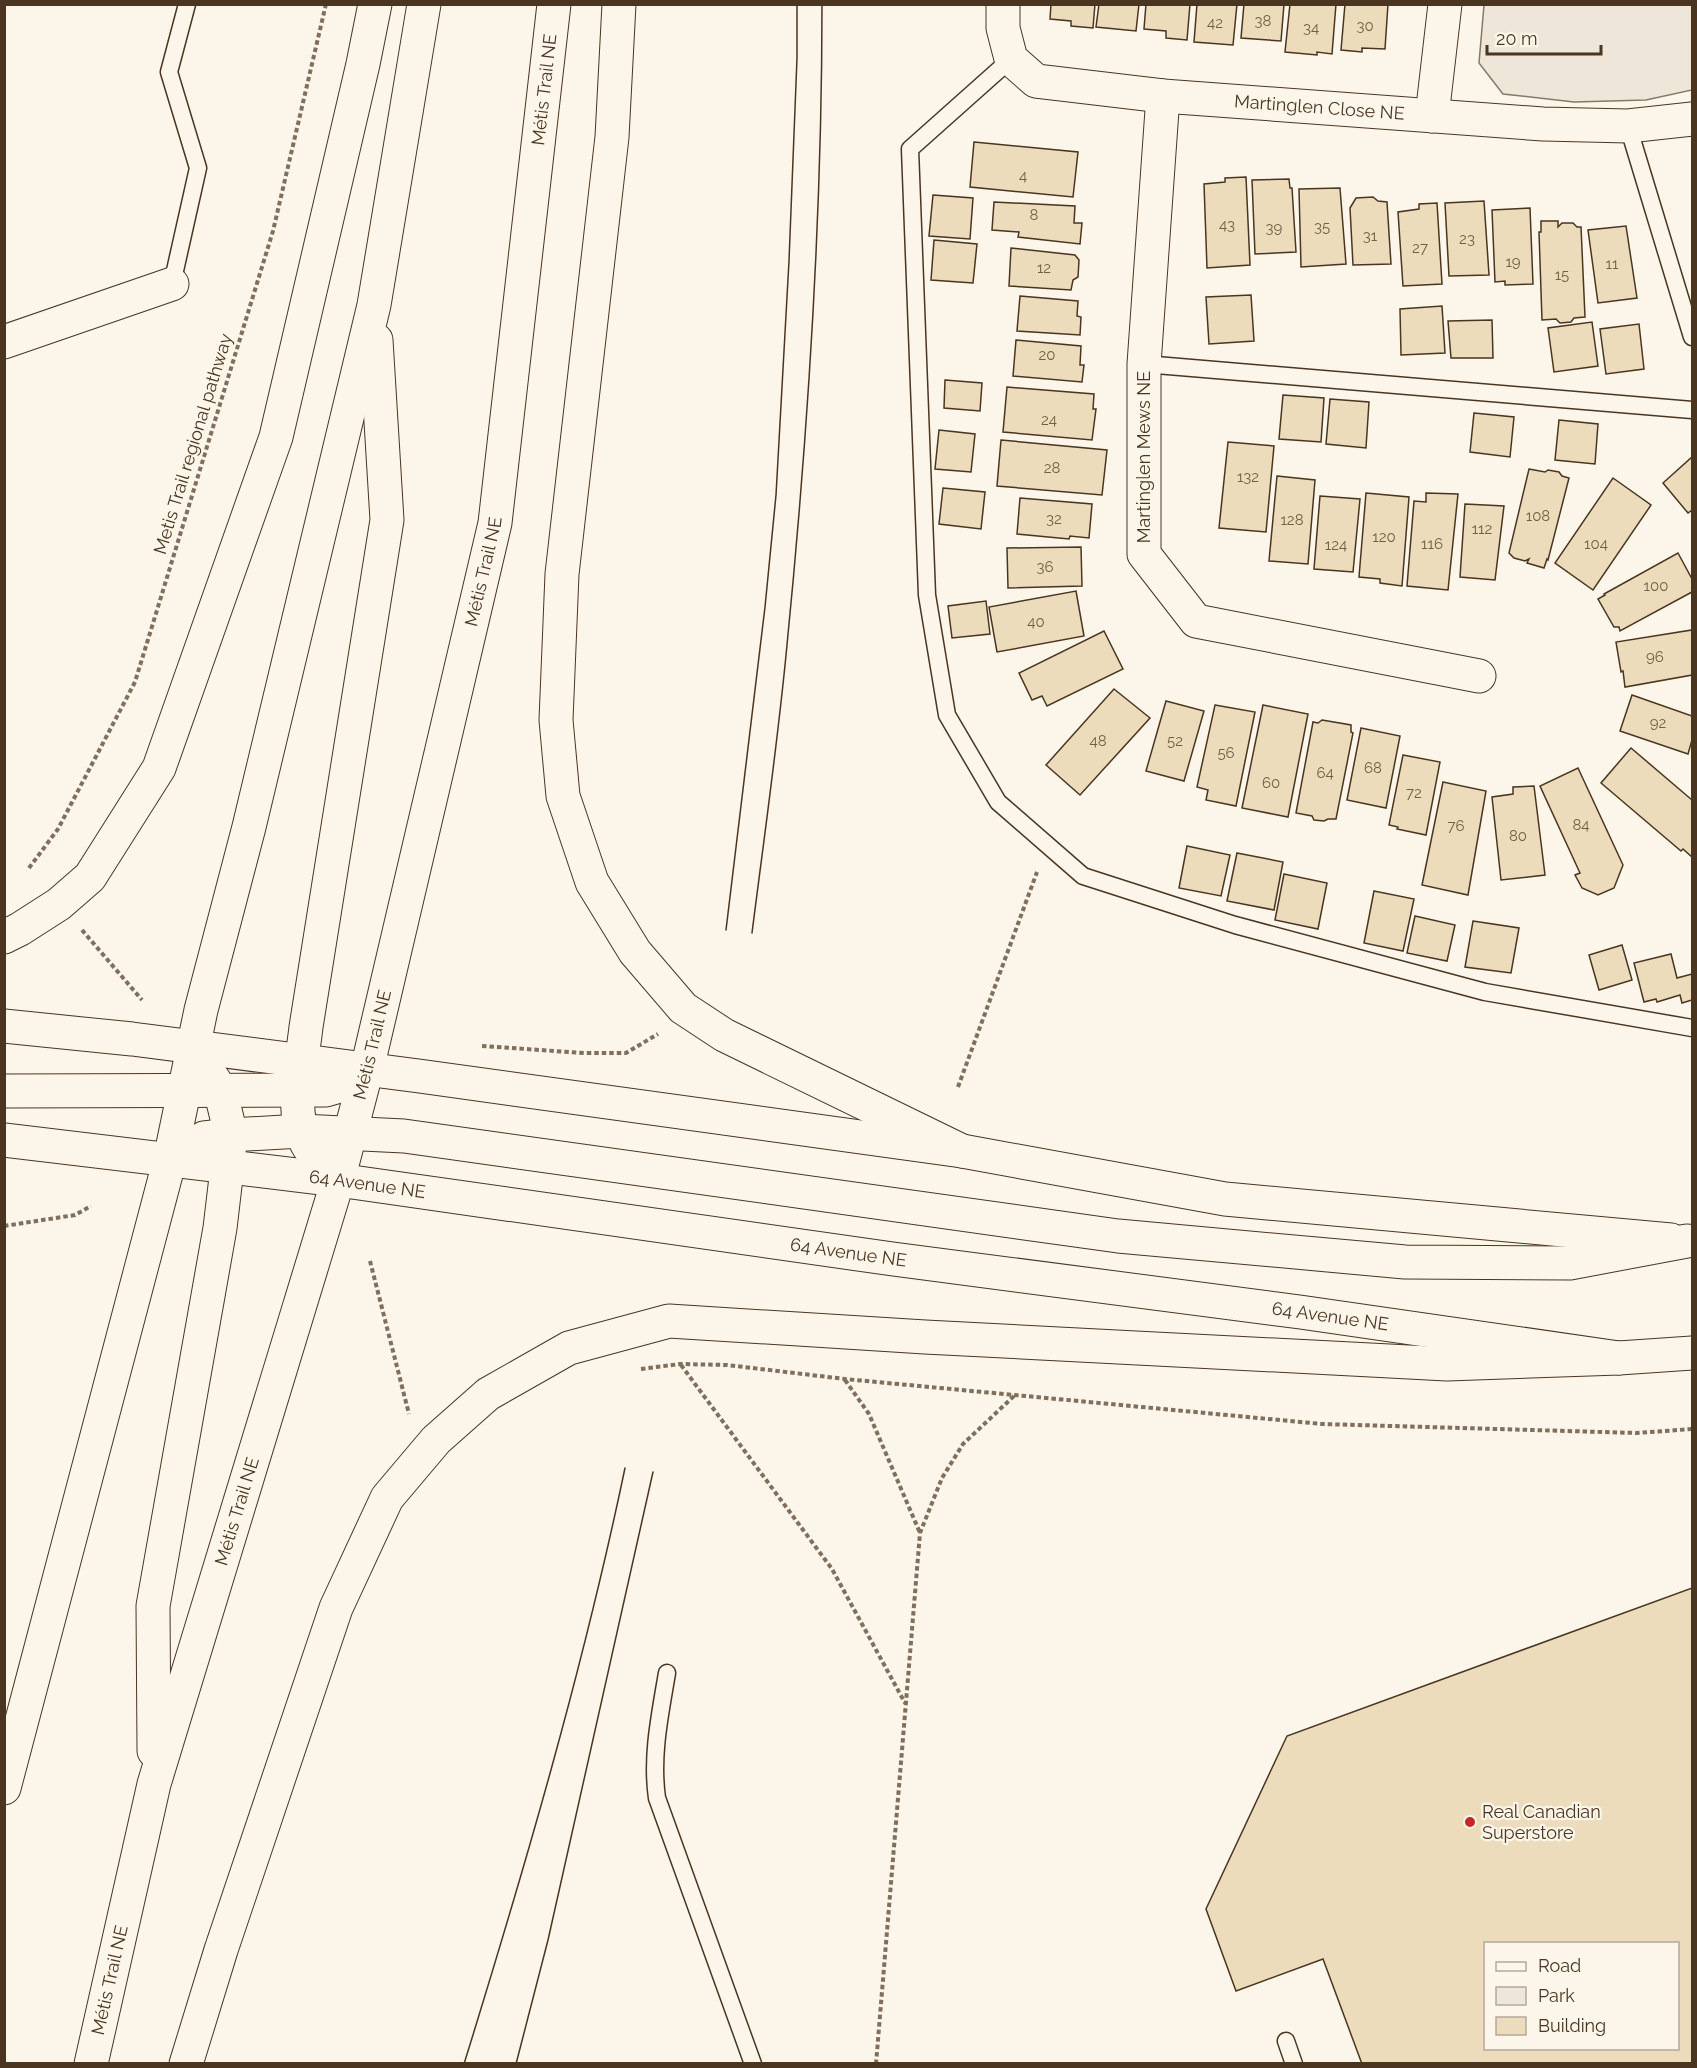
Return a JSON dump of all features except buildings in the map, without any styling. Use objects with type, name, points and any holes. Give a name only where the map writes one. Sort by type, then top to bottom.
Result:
[{"type":"main road","points":[[4,937],[59,904],[90,877],[159,768],[276,438],[375,4]]},
{"type":"main road","points":[[4,1788],[170,1159],[193,1048],[249,827],[374,305],[424,4]]},
{"type":"main road","name":"Métis Trail NE","points":[[91,2064],[154,1784],[338,1180],[367,1069],[495,524],[554,4]]},
{"type":"main road","points":[[619,4],[612,137],[562,574],[556,720],[563,796],[592,882],[635,952],[682,1008],[724,1035],[962,1151]]},
{"type":"main road","points":[[1003,4],[1002,28],[1011,59]]},
{"type":"main road","points":[[1432,116],[1446,4]]},
{"type":"main road","name":"Martinglen Close NE","points":[[1011,59],[1036,81],[1163,96],[1542,124],[1629,126],[1692,118]]},
{"type":"main road","name":"Martinglen Mews NE","points":[[1163,96],[1144,364],[1144,554],[1196,621],[1479,676]]},
{"type":"main road","points":[[4,342],[172,284]]},
{"type":"main road","points":[[338,1180],[311,1152],[302,1131],[297,1108],[312,993],[387,520],[374,305]]},
{"type":"main road","points":[[4,1026],[132,1039],[193,1048],[301,1076],[326,1090],[350,1083],[367,1069],[962,1151],[1226,1199],[1690,1241]]},
{"type":"main road","points":[[154,1784],[153,1606],[218,1240],[230,1150],[220,1089],[193,1048]]},
{"type":"main road","points":[[4,1091],[184,1091],[220,1089],[301,1076]]},
{"type":"main road","points":[[230,1150],[302,1131],[404,1136],[1118,1236],[1405,1262],[1569,1263],[1690,1241]]},
{"type":"main road","name":"64 Avenue NE","points":[[4,1140],[170,1159],[230,1150],[338,1180],[882,1257],[1300,1312],[1619,1359],[1692,1353]]},
{"type":"main road","points":[[186,2064],[221,1950],[336,1608],[387,1498],[436,1440],[488,1394],[569,1348],[669,1321],[925,1337],[1447,1364],[1619,1359]]},
{"type":"lane","points":[[172,284],[198,168],[169,72],[187,4]]},
{"type":"lane","points":[[1011,59],[910,149],[927,595],[947,715],[998,802],[1083,876],[1235,925],[1485,992],[1692,1028]]},
{"type":"lane","points":[[1629,126],[1692,337]]},
{"type":"lane","points":[[1144,364],[1692,410]]},
{"type":"lane","points":[[667,1673],[658,1726],[654,1774],[657,1798],[753,2064]]},
{"type":"lane","points":[[1286,2041],[1294,2064]]},
{"type":"path","name":"Metis Trail regional pathway","points":[[29,868],[58,829],[135,682],[273,231],[326,4]]},
{"type":"path","points":[[958,1087],[1038,869],[1052,849]]},
{"type":"path","points":[[79,926],[142,1000]]},
{"type":"path","points":[[477,1046],[584,1053],[626,1053],[652,1039],[665,1028]]},
{"type":"path","points":[[4,1226],[75,1215],[91,1206]]},
{"type":"path","points":[[370,1261],[411,1420]]},
{"type":"path","points":[[680,1364],[832,1569],[906,1703]]},
{"type":"path","points":[[636,1369],[680,1364],[727,1365],[845,1379],[1322,1424],[1637,1433],[1692,1429]]},
{"type":"path","points":[[845,1379],[869,1414],[920,1533]]},
{"type":"path","points":[[876,2064],[920,1533],[942,1478],[963,1444],[1015,1395]]},
{"type":"green space","points":[[1484,5],[1692,5],[1692,90],[1646,100],[1574,102],[1503,94],[1479,63]]},
{"type":"tram line","points":[[726,930],[765,607],[776,495],[789,261],[797,4]]},
{"type":"tram line","points":[[752,933],[775,753],[795,565],[816,245],[822,4]]},
{"type":"tram line","points":[[464,2064],[552,1768],[591,1618],[625,1468]]},
{"type":"tram line","points":[[516,2064],[548,1940],[653,1472]]},
{"type":"place","name":"Real Canadian Superstore","points":[[1470,1822]]}]
